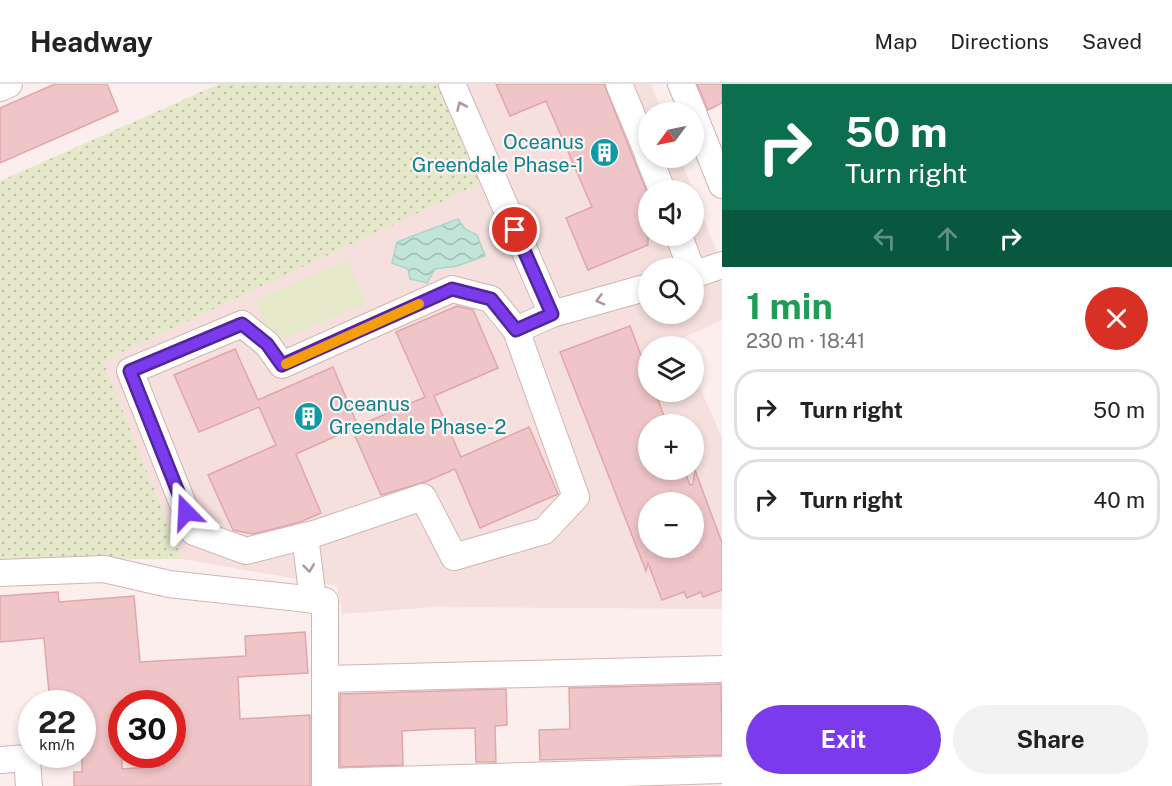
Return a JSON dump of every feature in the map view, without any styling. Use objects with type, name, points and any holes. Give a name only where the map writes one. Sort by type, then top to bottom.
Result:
[{"type":"street","points":[[452,84],[552,314]]},
{"type":"street","points":[[619,84],[638,117]]},
{"type":"street","points":[[704,146],[722,185]]},
{"type":"street","points":[[704,271],[722,265]]},
{"type":"street","points":[[452,289],[491,299],[516,330],[576,497],[544,531],[454,558],[423,497],[305,536],[246,551],[194,532],[130,371],[242,324],[267,344],[282,365],[452,289]]},
{"type":"street","points":[[516,330],[552,314],[638,290]]},
{"type":"street","points":[[305,536],[313,600]]},
{"type":"street","points":[[0,573],[104,569],[169,584],[325,601],[325,784],[722,770]]},
{"type":"street","points":[[325,679],[722,669]]},
{"type":"street","points":[[0,760],[27,758],[29,786]]},
{"type":"shaded area","points":[[219,84],[440,84],[483,182],[103,361],[182,559],[0,560],[0,181]]},
{"type":"shaded area","points":[[440,84],[651,84],[658,102],[638,102],[638,168],[684,168],[689,180],[638,180],[638,246],[704,246],[704,219],[722,265],[722,320],[687,336],[638,336],[638,402],[704,402],[704,396],[722,438],[722,609],[436,607],[342,614],[337,586],[182,559],[103,361],[482,182]]},
{"type":"shaded area","points":[[347,260],[366,303],[274,343],[255,300]]},
{"type":"water","points":[[458,219],[465,229],[477,235],[485,256],[457,266],[435,269],[427,283],[410,279],[408,269],[392,263],[397,242]]},
{"type":"building","points":[[55,84],[107,84],[118,111],[0,163],[0,108]]},
{"type":"building","name":"Oceanus Greendale Phase-1","points":[[496,84],[604,84],[642,180],[638,180],[638,246],[646,246],[588,270],[566,218],[592,207],[546,101],[510,116]]},
{"type":"building","points":[[697,84],[722,84],[722,103],[708,110]]},
{"type":"building","name":"Oceanus Greendale Phase-2","points":[[457,306],[473,310],[498,368],[434,396],[461,457],[529,427],[558,494],[480,528],[455,469],[425,482],[381,495],[352,429],[296,454],[321,513],[300,522],[253,534],[233,530],[208,475],[276,445],[259,407],[199,432],[174,375],[235,349],[258,400],[333,367],[358,426],[425,397],[396,332]]},
{"type":"building","points":[[630,326],[638,347],[638,402],[659,402],[663,414],[638,414],[638,480],[688,480],[690,485],[693,484],[694,480],[699,480],[703,492],[638,492],[638,551],[560,352]]},
{"type":"building","points":[[704,494],[722,543],[722,590],[703,597],[701,592],[687,598],[684,592],[662,600],[648,563],[646,571],[641,558],[704,558]]},
{"type":"building","points":[[58,592],[59,602],[134,596],[140,662],[246,656],[245,636],[305,632],[308,673],[238,677],[240,719],[310,715],[310,786],[74,786],[74,772],[82,772],[82,768],[96,768],[96,690],[49,690],[44,638],[0,642],[0,596]]},
{"type":"building","points":[[721,684],[722,755],[540,760],[539,730],[570,729],[569,688]]},
{"type":"building","points":[[506,689],[507,725],[495,726],[496,762],[476,762],[475,728],[437,729],[402,731],[403,765],[340,767],[340,694]]},
{"type":"slow traffic","points":[[286,364],[419,304]]},
{"type":"place","name":"Oceanus Greendale Phase-1","points":[[605,153]]},
{"type":"place","name":"Oceanus Greendale Phase-2","points":[[308,416]]},
{"type":"route","points":[[186,512],[130,371],[242,324],[267,344],[282,365],[452,289],[491,299],[516,330],[552,314],[515,230]]}]
